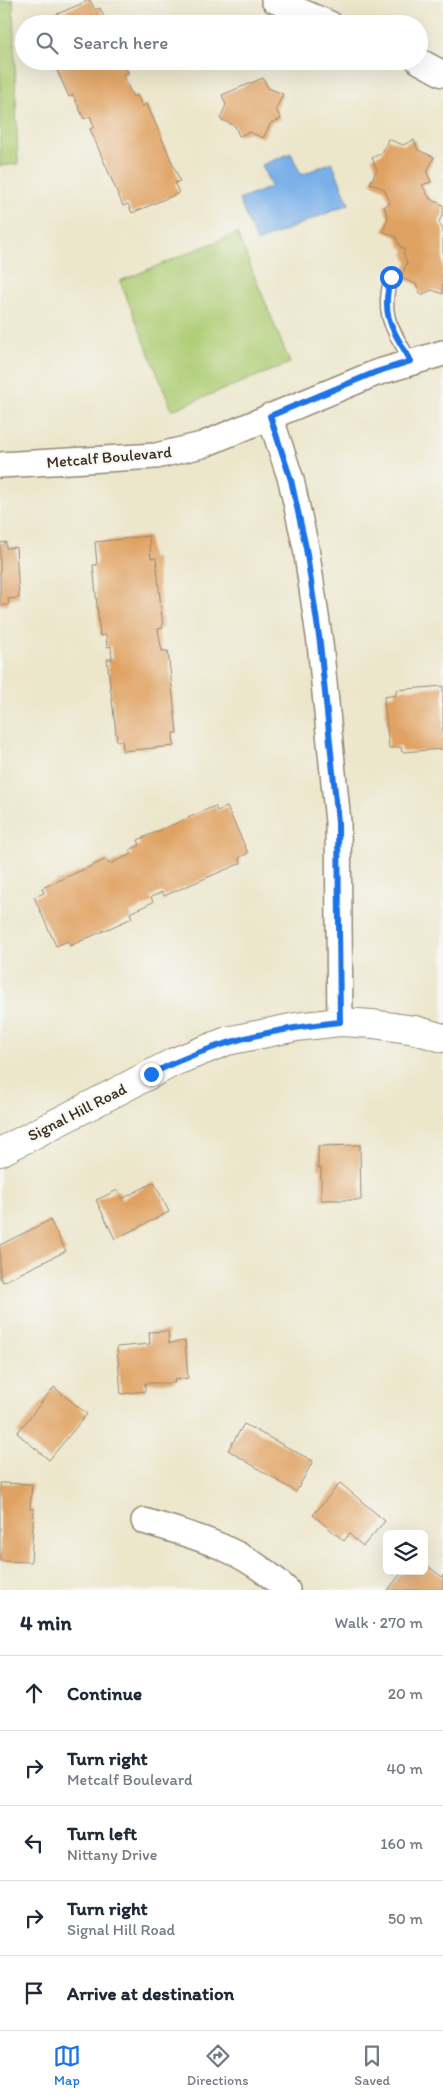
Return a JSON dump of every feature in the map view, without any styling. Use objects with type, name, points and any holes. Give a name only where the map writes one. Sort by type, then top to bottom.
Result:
[{"type":"main road","name":"Signal Hill Road","points":[[0,1152],[174,1062],[201,1050],[257,1034],[340,1022],[373,1024],[415,1030],[443,1038]]},
{"type":"street","points":[[274,0],[309,15]]},
{"type":"street","points":[[428,66],[443,74]]},
{"type":"street","name":"Metcalf Boulevard","points":[[411,361],[443,338]]},
{"type":"street","name":"Metcalf Boulevard","points":[[0,465],[172,453],[202,445],[376,372],[443,353]]},
{"type":"street","points":[[270,416],[294,496],[306,548],[320,643],[338,822],[340,1022]]},
{"type":"street","points":[[144,1521],[208,1540],[232,1550],[261,1567],[288,1590]]},
{"type":"lane","points":[[391,277],[385,299],[386,310],[390,322],[411,361]]},
{"type":"green space","points":[[0,0],[13,0],[18,164],[0,166]]},
{"type":"green space","points":[[237,233],[290,363],[172,410],[120,281]]},
{"type":"water","points":[[291,153],[301,175],[332,162],[349,204],[257,242],[239,200],[271,187],[262,165]]},
{"type":"building","points":[[90,0],[95,10],[100,8],[103,15],[55,15]]},
{"type":"building","points":[[57,70],[127,70],[128,73],[123,75],[133,97],[137,95],[142,106],[147,104],[180,181],[175,183],[179,193],[132,213],[128,204],[123,206],[90,129],[94,127],[90,116],[84,119],[73,95],[69,97]]},
{"type":"building","points":[[263,78],[268,88],[283,94],[276,109],[281,119],[271,123],[263,138],[249,132],[239,136],[235,126],[220,119],[226,105],[222,95]]},
{"type":"building","points":[[388,139],[403,145],[414,140],[418,150],[434,157],[427,172],[431,182],[422,185],[430,199],[443,205],[443,214],[439,222],[443,230],[443,294],[432,290],[421,295],[416,284],[401,278],[407,262],[403,253],[405,252],[396,237],[383,231],[388,218],[384,206],[389,204],[389,199],[384,189],[370,183],[377,170],[372,158],[382,153]]},
{"type":"building","points":[[149,536],[151,558],[156,558],[163,628],[158,629],[162,651],[168,651],[177,733],[173,733],[174,746],[123,751],[122,740],[117,741],[107,659],[112,659],[111,646],[107,647],[106,635],[100,636],[93,565],[97,565],[95,542]]},
{"type":"building","points":[[6,542],[6,548],[16,547],[19,598],[8,599],[9,605],[0,605],[0,543]]},
{"type":"building","points":[[443,686],[443,749],[402,752],[401,747],[389,748],[384,697],[396,695],[396,690]]},
{"type":"building","points":[[215,806],[217,811],[227,807],[248,853],[239,858],[241,863],[164,896],[162,892],[151,897],[153,902],[130,913],[132,918],[70,946],[68,941],[56,946],[34,897],[44,893],[42,888],[107,859],[109,864],[132,854],[130,850],[140,845],[138,840]]},
{"type":"building","points":[[360,1145],[361,1200],[321,1200],[321,1168],[318,1168],[318,1146]]},
{"type":"building","points":[[154,1182],[169,1212],[115,1239],[96,1200],[118,1190],[122,1199]]},
{"type":"building","points":[[50,1220],[66,1251],[3,1282],[0,1277],[0,1245]]},
{"type":"building","points":[[168,1331],[169,1343],[185,1341],[188,1378],[174,1380],[175,1383],[145,1383],[145,1391],[121,1394],[117,1347],[150,1344],[149,1332]]},
{"type":"building","points":[[54,1387],[87,1414],[49,1460],[17,1433]]},
{"type":"building","points":[[244,1424],[313,1461],[296,1492],[228,1450]]},
{"type":"building","points":[[0,1483],[32,1484],[30,1509],[34,1509],[31,1562],[0,1561]]},
{"type":"building","points":[[340,1483],[385,1521],[363,1546],[349,1534],[344,1541],[313,1515]]},
{"type":"building","points":[[428,1566],[442,1577],[443,1575],[443,1590],[388,1590],[400,1575],[428,1575]]},
{"type":"route","points":[[151,1074],[201,1050],[226,1041],[296,1027],[340,1022],[338,822],[320,643],[306,548],[291,480],[270,416],[376,372],[411,361],[390,322],[386,310],[385,299],[391,277]]}]
